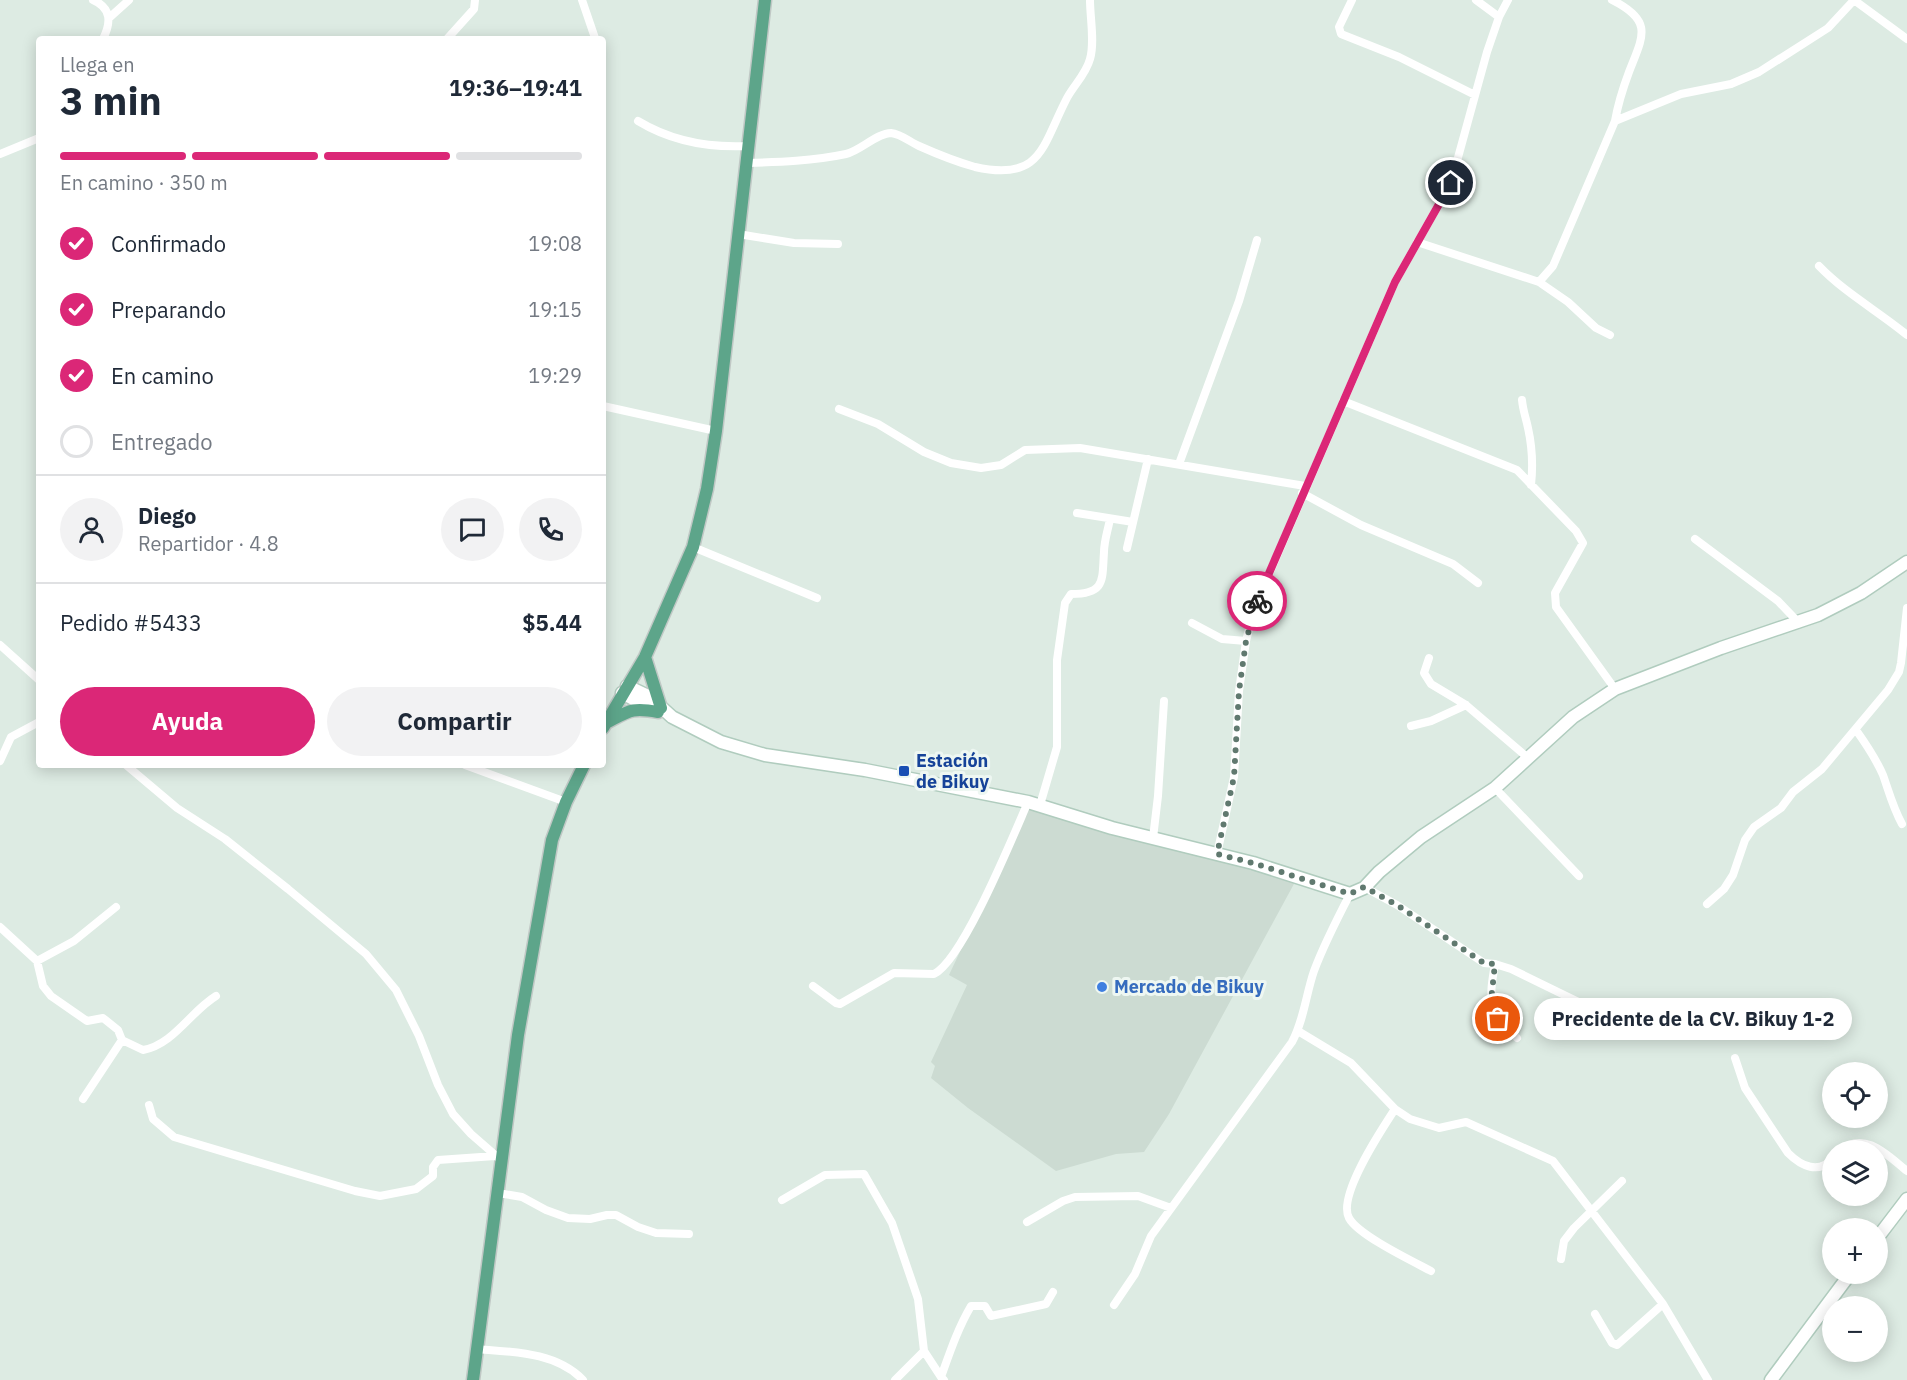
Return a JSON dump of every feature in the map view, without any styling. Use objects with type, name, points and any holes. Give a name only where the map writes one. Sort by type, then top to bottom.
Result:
[{"type":"main road","points":[[606,722],[645,657],[693,547],[707,489],[716,431],[765,0]]},
{"type":"main road","points":[[606,724],[628,711],[661,710],[645,657]]},
{"type":"main road","points":[[473,1380],[498,1193],[499,1159],[552,840],[566,802],[583,768]]},
{"type":"street","points":[[93,0],[105,8],[109,18],[109,27],[104,36]]},
{"type":"street","points":[[109,18],[129,0]]},
{"type":"street","points":[[450,36],[474,9],[475,0]]},
{"type":"street","points":[[582,0],[594,36]]},
{"type":"street","points":[[757,0],[764,14]]},
{"type":"street","points":[[746,163],[788,162],[848,154],[884,134],[893,133],[919,146],[973,166],[1002,172],[1023,167],[1034,160],[1045,145],[1068,96],[1085,72],[1091,58],[1090,0]]},
{"type":"street","points":[[1352,0],[1339,27],[1341,34],[1399,57],[1474,96]]},
{"type":"street","points":[[1476,0],[1499,17]]},
{"type":"street","points":[[1217,854],[1234,777],[1239,691],[1246,641],[1254,609],[1395,282],[1451,183],[1474,96],[1499,17],[1508,0]]},
{"type":"street","points":[[1539,282],[1553,266],[1614,121],[1619,100],[1640,48],[1641,27],[1629,9],[1612,0]]},
{"type":"street","points":[[1614,121],[1681,94],[1731,84],[1759,72],[1828,28],[1854,0],[1907,39]]},
{"type":"street","points":[[638,121],[653,130],[699,145],[723,148],[748,146]]},
{"type":"street","points":[[0,154],[36,139]]},
{"type":"street","points":[[738,234],[794,243],[838,244]]},
{"type":"street","points":[[1179,464],[1239,301],[1257,240]]},
{"type":"street","points":[[1417,242],[1539,282],[1568,302],[1596,328],[1610,335]]},
{"type":"street","points":[[1819,266],[1838,286],[1884,315],[1907,335]]},
{"type":"street","points":[[1343,400],[1517,470],[1576,531],[1583,543],[1555,593],[1556,608],[1615,689]]},
{"type":"street","points":[[1522,400],[1528,426],[1532,463],[1531,485]]},
{"type":"street","points":[[606,407],[716,431]]},
{"type":"street","points":[[839,409],[878,424],[924,452],[951,463],[981,468],[1001,465],[1025,450],[1080,448],[1179,464],[1304,490],[1361,525],[1453,564],[1478,583]]},
{"type":"street","points":[[1127,548],[1148,459]]},
{"type":"street","points":[[1517,470],[1532,463]]},
{"type":"street","points":[[1077,513],[1132,522]]},
{"type":"street","points":[[813,986],[836,1004],[840,1004],[894,973],[934,974],[959,947],[1034,804],[1057,747],[1057,660],[1065,603],[1071,594],[1086,594],[1097,590],[1104,578],[1104,549],[1110,519]]},
{"type":"street","points":[[1695,539],[1778,601],[1799,623]]},
{"type":"street","points":[[693,547],[817,598]]},
{"type":"street","points":[[1114,1305],[1135,1274],[1151,1236],[1283,1057],[1298,1031],[1314,971],[1350,894],[1364,887],[1421,837],[1495,788],[1573,717],[1615,689],[1721,648],[1799,623],[1861,593],[1907,562]]},
{"type":"street","points":[[1707,904],[1724,889],[1733,875],[1745,840],[1754,827],[1780,808],[1793,792],[1822,770],[1856,730],[1899,672],[1907,608]]},
{"type":"street","points":[[1192,623],[1222,639],[1246,641]]},
{"type":"street","points":[[0,645],[36,677]]},
{"type":"street","points":[[1429,658],[1424,667],[1425,677],[1431,684],[1466,705],[1527,757]]},
{"type":"street","points":[[624,690],[644,693],[661,710],[721,741],[765,756],[875,772],[1034,804],[1253,863],[1350,894]]},
{"type":"street","points":[[1154,838],[1164,701]]},
{"type":"street","points":[[1411,726],[1431,721],[1466,705]]},
{"type":"street","points":[[0,761],[11,737],[36,723]]},
{"type":"street","points":[[1856,730],[1883,774],[1893,808],[1902,824]]},
{"type":"street","points":[[130,768],[177,808],[225,839],[366,954],[396,990],[419,1036],[438,1085],[453,1113],[499,1159]]},
{"type":"street","points":[[473,768],[566,802]]},
{"type":"street","points":[[1495,788],[1579,876]]},
{"type":"street","points":[[1364,887],[1397,905],[1484,963],[1495,964],[1556,990],[1640,1032]]},
{"type":"street","points":[[37,961],[74,940],[116,907]]},
{"type":"street","points":[[0,927],[37,961],[43,986],[51,996],[87,1021],[103,1018],[118,1030],[122,1040],[144,1050],[159,1046],[200,1007],[216,996]]},
{"type":"street","points":[[1495,964],[1491,987],[1493,1011],[1517,1038]]},
{"type":"street","points":[[1298,1031],[1351,1063],[1395,1109],[1410,1119],[1439,1128],[1466,1122],[1553,1161],[1593,1210],[1611,1238],[1663,1304],[1708,1380]]},
{"type":"street","points":[[83,1099],[122,1040]]},
{"type":"street","points":[[1735,1058],[1745,1088],[1792,1158],[1806,1166],[1822,1167]]},
{"type":"street","points":[[149,1105],[153,1119],[174,1137],[356,1191],[380,1196],[416,1189],[433,1176],[433,1167],[438,1160],[499,1159]]},
{"type":"street","points":[[1395,1109],[1362,1165],[1348,1198],[1347,1213],[1357,1227],[1431,1271]]},
{"type":"street","points":[[1888,1155],[1907,1171]]},
{"type":"street","points":[[782,1200],[825,1175],[864,1174],[888,1214],[918,1299],[924,1351],[943,1378]]},
{"type":"street","points":[[1561,1259],[1564,1241],[1622,1181]]},
{"type":"street","points":[[498,1193],[522,1197],[546,1210],[568,1218],[590,1219],[616,1215],[638,1227],[656,1233],[689,1234]]},
{"type":"street","points":[[1027,1222],[1063,1201],[1075,1197],[1138,1196],[1171,1208]]},
{"type":"street","points":[[1888,1224],[1907,1199]]},
{"type":"street","points":[[1771,1380],[1843,1284]]},
{"type":"street","points":[[943,1378],[960,1325],[971,1306],[985,1306],[991,1316],[1046,1304],[1053,1292]]},
{"type":"street","points":[[1595,1314],[1612,1343],[1617,1345],[1663,1304]]},
{"type":"street","points":[[477,1349],[528,1353],[576,1373],[583,1380]]},
{"type":"street","points":[[895,1380],[924,1351]]},
{"type":"shaded area","name":"Mercado de Bikuy","points":[[1029,805],[1295,882],[1169,1114],[1144,1152],[1116,1154],[1056,1171],[968,1108],[931,1078],[935,1066],[931,1062],[967,985],[949,975]]},
{"type":"way so far","points":[[1257,601],[1246,641],[1239,691],[1234,777],[1217,854],[1350,894],[1364,887],[1397,905],[1429,929],[1484,963],[1495,964],[1491,1001],[1498,1019]]},
{"type":"place","name":"Estación de Bikuy","points":[[904,771]]},
{"type":"place","name":"Mercado de Bikuy","points":[[1102,987]]},
{"type":"place","name":"Precidente de la CV. Bikuy 1-2","points":[[1498,1019]]},
{"type":"route","points":[[1257,601],[1395,282],[1451,183]]}]
